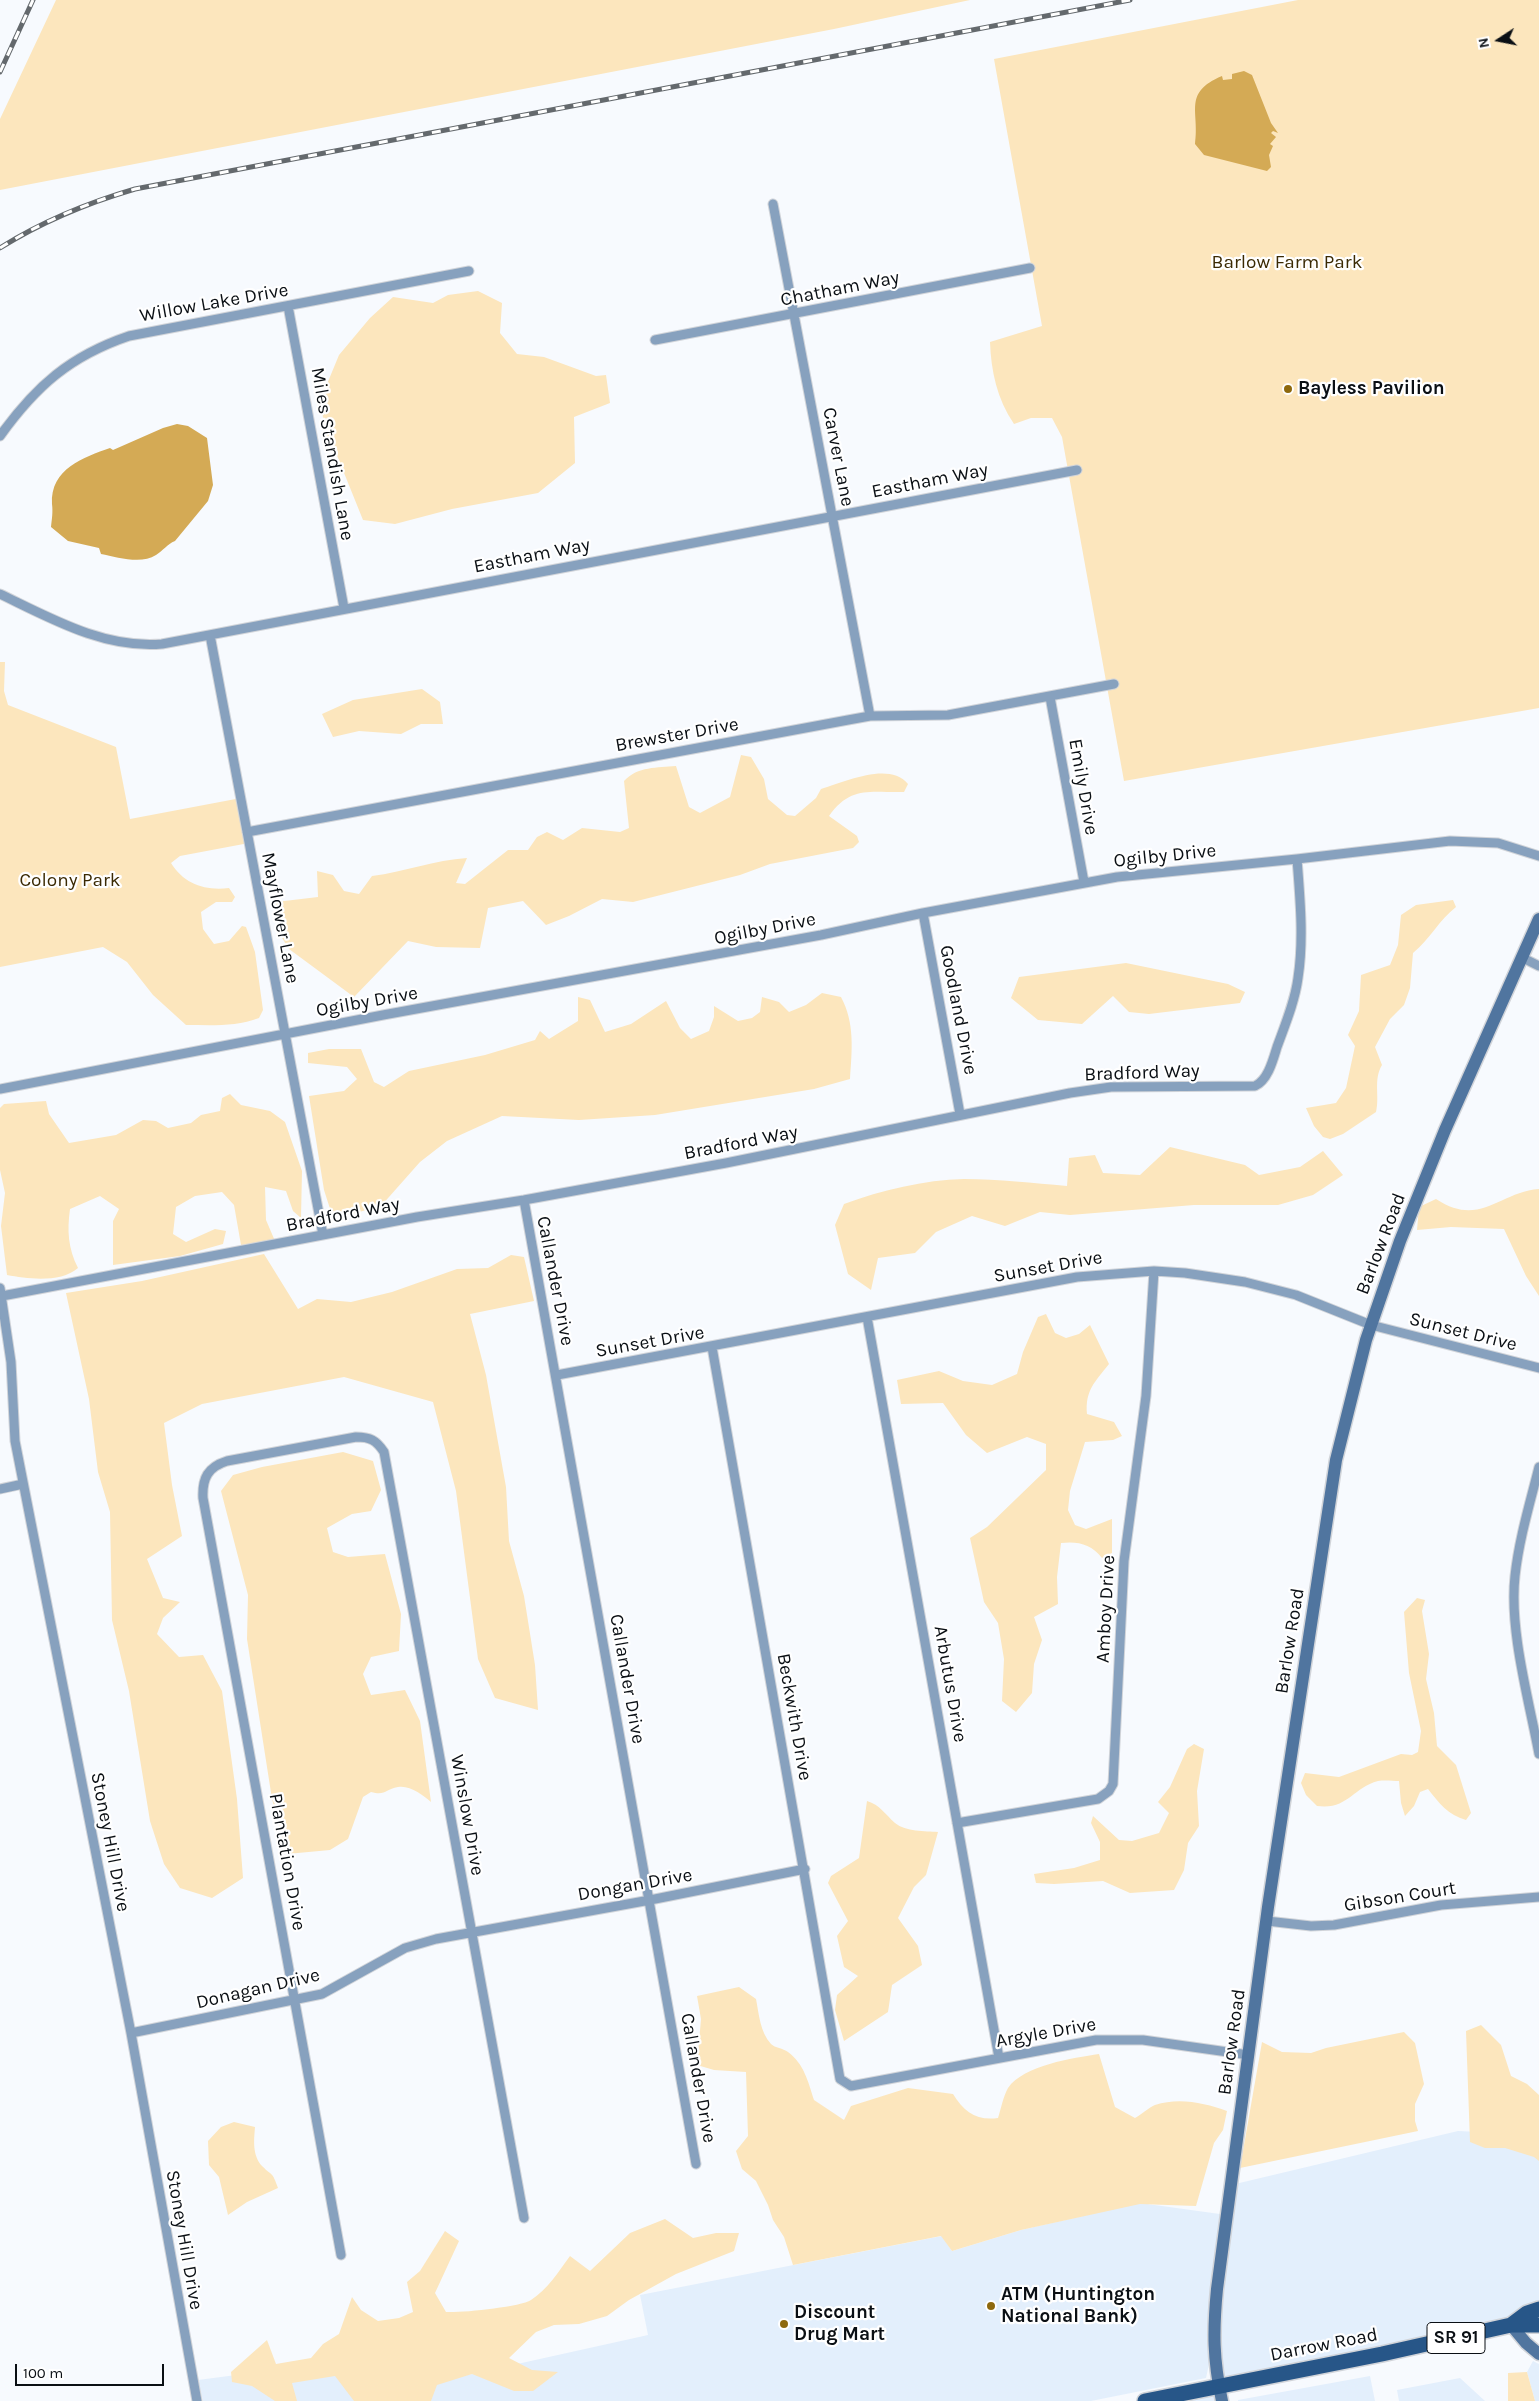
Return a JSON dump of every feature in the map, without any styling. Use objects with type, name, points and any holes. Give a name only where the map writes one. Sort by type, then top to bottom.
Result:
[{"type":"main road","name":"Darrow Road","points":[[1511,2325],[1527,2313],[1539,2309]]},
{"type":"main road","name":"Darrow Road","points":[[1145,2401],[1382,2354],[1511,2325],[1539,2325]]},
{"type":"street","name":"Carver Lane","points":[[773,204],[796,315],[870,716]]},
{"type":"street","name":"Chatham Way","points":[[655,340],[796,315],[1030,268]]},
{"type":"street","name":"Willow Lake Drive","points":[[0,436],[34,392],[56,372],[86,353],[132,334],[288,306],[469,270]]},
{"type":"street","name":"Miles Standish Lane","points":[[288,306],[344,608]]},
{"type":"street","name":"Eastham Way","points":[[0,594],[84,632],[106,639],[150,645],[1077,470]]},
{"type":"street","name":"Mayflower Lane","points":[[210,635],[324,1236]]},
{"type":"street","name":"Brewster Drive","points":[[247,832],[442,794],[870,716],[948,715],[1114,684]]},
{"type":"street","name":"Emily Drive","points":[[1050,697],[1084,882]]},
{"type":"street","name":"Ogilby Drive","points":[[0,1089],[285,1034],[821,935],[1084,882],[1174,870],[1297,859],[1450,841],[1498,842],[1539,856]]},
{"type":"street","name":"Bradford Way","points":[[1,1292],[524,1200],[872,1135],[960,1114],[1111,1087],[1242,1087],[1260,1084],[1274,1058],[1298,980],[1300,914],[1297,859]]},
{"type":"street","name":"Goodland Drive","points":[[923,913],[960,1114]]},
{"type":"street","name":"Barlow Road","points":[[1222,2401],[1212,2337],[1217,2288],[1266,1921],[1336,1460],[1371,1324],[1400,1240],[1445,1130],[1539,919]]},
{"type":"street","points":[[1523,958],[1539,966]]},
{"type":"street","name":"Callander Drive","points":[[524,1200],[696,2164]]},
{"type":"street","name":"Sunset Drive","points":[[556,1375],[1077,1277],[1154,1271],[1185,1272],[1274,1288],[1371,1324],[1539,1368]]},
{"type":"street","name":"Amboy Drive","points":[[957,1823],[1098,1800],[1109,1791],[1113,1784],[1124,1561],[1146,1396],[1154,1271]]},
{"type":"street","name":"Stoney Hill Drive","points":[[1,1292],[11,1362],[15,1441],[131,2033],[197,2401]]},
{"type":"street","name":"Arbutus Drive","points":[[868,1317],[999,2058]]},
{"type":"street","name":"Beckwith Drive","points":[[712,1347],[805,1868],[838,2073],[845,2084],[851,2086]]},
{"type":"street","name":"Plantation Drive","points":[[341,2255],[203,1498],[205,1476],[216,1464],[356,1437]]},
{"type":"street","name":"Winslow Drive","points":[[356,1437],[369,1437],[377,1442],[384,1452],[388,1467],[524,2218]]},
{"type":"street","points":[[1539,1467],[1523,1532],[1515,1576],[1517,1633],[1539,1754]]},
{"type":"street","points":[[0,1489],[23,1484]]},
{"type":"street","name":"Dongan Drive","points":[[471,1933],[650,1900],[805,1868]]},
{"type":"street","name":"Gibson Court","points":[[1266,1921],[1312,1926],[1334,1925],[1441,1905],[1539,1897]]},
{"type":"street","name":"Donagan Drive","points":[[131,2033],[295,2000],[328,1991],[405,1948],[471,1933]]},
{"type":"street","name":"Argyle Drive","points":[[851,2086],[1075,2043],[1119,2039],[1143,2040],[1249,2055]]},
{"type":"street","points":[[1511,2325],[1526,2343],[1539,2354]]},
{"type":"shaded area","points":[[1244,71],[1252,75],[1271,123],[1278,133],[1273,131],[1271,133],[1276,137],[1270,144],[1273,146],[1269,155],[1271,167],[1267,171],[1204,155],[1195,144],[1195,104],[1197,96],[1210,82],[1222,76],[1223,80],[1232,79],[1232,74]]},
{"type":"shaded area","points":[[177,424],[188,426],[207,438],[213,485],[208,501],[175,541],[150,558],[136,560],[101,554],[99,548],[68,541],[51,527],[53,492],[57,482],[70,466],[110,448],[113,450],[163,428]]},
{"type":"shaded area","points":[[1458,2131],[1539,2135],[1539,2309],[1511,2325],[1219,2385],[1216,2370],[1231,2185]]},
{"type":"shaded area","points":[[1140,2203],[1220,2214],[1209,2364],[1206,2378],[1091,2401],[203,2401],[198,2380],[351,2360],[427,2384],[648,2335],[640,2295],[942,2236],[952,2251],[1021,2230]]},
{"type":"shaded area","points":[[1533,2361],[1539,2364],[1539,2401],[1535,2401],[1527,2372]]},
{"type":"shaded area","points":[[1370,2376],[1375,2401],[1238,2401],[1238,2400]]},
{"type":"shaded area","points":[[1460,2378],[1485,2401],[1399,2401],[1397,2390]]},
{"type":"shaded area","points":[[1219,2385],[1222,2401],[1145,2401]]},
{"type":"green space","points":[[56,0],[970,0],[834,29],[0,190],[0,119]]},
{"type":"green space","name":"Barlow Farm Park","points":[[1298,0],[1539,0],[1539,708],[1124,781],[1062,437],[1052,418],[1031,418],[1014,424],[999,395],[992,364],[990,342],[1042,326],[994,59]]},
{"type":"green space","points":[[478,291],[502,303],[500,333],[517,354],[544,357],[596,376],[606,375],[610,403],[574,417],[575,463],[538,493],[452,509],[395,524],[363,520],[336,453],[327,439],[320,401],[339,355],[370,318],[393,297],[433,303],[448,295]]},
{"type":"green space","name":"Colony Park","points":[[0,662],[5,662],[4,691],[8,705],[116,747],[130,819],[241,798],[249,843],[180,856],[171,863],[189,881],[204,887],[229,888],[235,897],[232,902],[216,902],[201,912],[203,929],[214,944],[229,941],[242,926],[246,927],[255,952],[263,1010],[259,1018],[232,1024],[186,1025],[153,995],[127,962],[103,947],[0,967]]},
{"type":"green space","points":[[422,689],[440,702],[443,724],[421,724],[401,734],[359,731],[333,737],[322,714],[353,700]]},
{"type":"green space","points":[[741,755],[751,757],[764,779],[768,799],[787,815],[795,816],[816,798],[821,789],[854,778],[866,775],[890,774],[900,777],[908,784],[904,792],[862,793],[845,799],[837,806],[829,816],[857,836],[859,842],[853,848],[770,864],[740,875],[633,902],[602,899],[569,916],[546,925],[523,901],[488,908],[480,948],[436,947],[408,941],[354,997],[289,949],[279,933],[276,902],[318,897],[317,871],[333,875],[344,891],[359,894],[372,876],[443,861],[467,858],[456,883],[465,884],[508,850],[528,850],[537,837],[547,832],[563,840],[582,828],[620,832],[629,828],[624,781],[629,776],[642,770],[676,766],[689,807],[700,813],[730,797]]},
{"type":"green space","points":[[1453,900],[1456,907],[1413,953],[1410,988],[1404,1005],[1390,1019],[1375,1047],[1382,1065],[1377,1082],[1376,1112],[1343,1134],[1330,1139],[1323,1137],[1314,1126],[1306,1108],[1336,1103],[1346,1088],[1355,1046],[1348,1035],[1359,1011],[1361,975],[1390,965],[1398,945],[1401,915],[1416,905]]},
{"type":"green space","points":[[1126,963],[1228,984],[1245,992],[1240,1003],[1149,1014],[1129,1012],[1113,996],[1082,1024],[1038,1020],[1011,998],[1019,977]]},
{"type":"green space","points":[[822,993],[841,997],[849,1017],[852,1037],[850,1079],[814,1089],[655,1115],[579,1120],[502,1116],[447,1141],[420,1162],[381,1206],[348,1215],[332,1215],[324,1190],[309,1096],[344,1091],[357,1079],[347,1067],[308,1063],[308,1053],[329,1049],[361,1049],[374,1082],[384,1087],[409,1071],[485,1055],[535,1040],[540,1031],[549,1039],[578,1021],[578,997],[590,1000],[605,1032],[631,1024],[666,1001],[680,1028],[691,1039],[709,1031],[714,1017],[714,1006],[738,1021],[752,1018],[760,1012],[762,997],[779,1002],[789,1012],[806,1005]]},
{"type":"green space","points":[[230,1094],[241,1105],[270,1111],[285,1122],[302,1171],[301,1218],[293,1211],[286,1191],[265,1187],[266,1220],[275,1241],[241,1245],[234,1205],[222,1192],[195,1196],[176,1207],[173,1234],[186,1242],[215,1229],[226,1231],[223,1244],[180,1256],[113,1265],[113,1221],[119,1209],[100,1196],[70,1209],[69,1239],[78,1268],[63,1276],[44,1279],[7,1275],[1,1226],[5,1193],[0,1170],[0,1108],[4,1104],[46,1101],[49,1114],[69,1143],[116,1135],[143,1120],[156,1121],[168,1128],[191,1123],[201,1115],[220,1111],[222,1098]]},
{"type":"green space","points":[[1170,1147],[1245,1165],[1259,1175],[1300,1167],[1323,1151],[1343,1175],[1313,1195],[1278,1205],[1194,1205],[1070,1215],[1040,1212],[1005,1226],[972,1216],[936,1232],[915,1253],[878,1258],[871,1290],[848,1274],[835,1225],[844,1204],[873,1194],[934,1181],[964,1179],[1016,1181],[1067,1186],[1069,1158],[1095,1155],[1103,1173],[1140,1175]]},
{"type":"green space","points":[[1539,1189],[1539,1296],[1526,1276],[1504,1229],[1451,1227],[1417,1230],[1419,1207],[1436,1199],[1451,1207],[1465,1210],[1477,1209],[1525,1191]]},
{"type":"green space","points":[[264,1254],[298,1309],[317,1299],[351,1302],[392,1292],[457,1269],[488,1268],[511,1255],[524,1257],[534,1301],[470,1314],[486,1375],[506,1487],[509,1541],[524,1596],[535,1665],[538,1710],[495,1698],[478,1659],[456,1491],[433,1402],[344,1377],[202,1404],[164,1423],[172,1485],[182,1536],[147,1559],[163,1598],[180,1602],[163,1618],[157,1634],[179,1657],[203,1655],[222,1691],[237,1799],[243,1878],[212,1898],[180,1888],[164,1864],[150,1821],[129,1691],[112,1620],[110,1512],[98,1472],[89,1399],[66,1293],[142,1281]]},
{"type":"green space","points":[[1046,1314],[1055,1333],[1066,1338],[1079,1334],[1090,1325],[1109,1364],[1095,1381],[1089,1392],[1087,1414],[1114,1422],[1122,1436],[1113,1440],[1085,1442],[1070,1491],[1068,1510],[1075,1525],[1086,1529],[1112,1519],[1112,1553],[1102,1558],[1093,1549],[1084,1544],[1061,1543],[1057,1577],[1058,1604],[1034,1617],[1042,1640],[1034,1664],[1032,1693],[1016,1712],[1002,1701],[1004,1659],[998,1623],[984,1602],[970,1538],[987,1527],[1046,1470],[1046,1444],[1027,1437],[987,1453],[966,1435],[943,1403],[901,1404],[897,1380],[939,1371],[963,1381],[992,1385],[1017,1374],[1023,1352],[1038,1317]]},
{"type":"green space","points":[[343,1452],[373,1461],[381,1490],[371,1511],[352,1514],[327,1528],[333,1552],[348,1557],[385,1554],[401,1614],[399,1651],[371,1657],[363,1674],[371,1695],[405,1690],[420,1721],[431,1802],[412,1789],[403,1787],[390,1789],[383,1793],[371,1792],[363,1797],[348,1839],[330,1850],[287,1854],[272,1799],[247,1639],[248,1595],[221,1491],[233,1475],[262,1467]]},
{"type":"green space","points":[[1417,1598],[1425,1600],[1422,1611],[1429,1654],[1426,1679],[1434,1713],[1437,1746],[1456,1765],[1471,1813],[1466,1820],[1454,1815],[1440,1804],[1428,1789],[1420,1792],[1414,1806],[1405,1816],[1401,1803],[1399,1781],[1378,1781],[1362,1788],[1336,1805],[1317,1806],[1306,1795],[1301,1783],[1305,1773],[1339,1777],[1401,1754],[1412,1755],[1418,1752],[1421,1731],[1409,1673],[1404,1612]]},
{"type":"green space","points":[[1194,1744],[1204,1749],[1197,1791],[1199,1826],[1188,1843],[1184,1870],[1174,1890],[1130,1893],[1103,1881],[1054,1884],[1036,1883],[1034,1874],[1074,1868],[1100,1860],[1100,1842],[1091,1823],[1093,1816],[1119,1840],[1132,1841],[1159,1833],[1169,1813],[1158,1802],[1170,1787],[1187,1749]]},
{"type":"green space","points":[[867,1801],[879,1807],[899,1826],[938,1832],[926,1875],[914,1887],[898,1918],[918,1946],[922,1965],[892,1985],[888,2012],[844,2041],[835,2010],[837,1995],[858,1976],[844,1967],[837,1936],[848,1921],[828,1883],[831,1876],[859,1858]]},
{"type":"green space","points":[[739,1987],[756,1999],[762,2028],[767,2039],[771,2044],[788,2052],[802,2067],[814,2100],[844,2120],[851,2106],[908,2088],[953,2094],[962,2106],[972,2114],[990,2119],[998,2118],[1003,2099],[1008,2088],[1015,2080],[1037,2068],[1099,2054],[1115,2107],[1135,2118],[1155,2105],[1173,2101],[1201,2103],[1227,2111],[1223,2130],[1214,2143],[1196,2206],[1140,2204],[1021,2230],[952,2251],[941,2236],[793,2265],[784,2237],[773,2220],[756,2181],[742,2169],[736,2151],[748,2136],[746,2072],[714,2070],[697,2065],[701,2019],[697,1996]]},
{"type":"green space","points":[[1481,2025],[1501,2045],[1511,2076],[1527,2084],[1539,2095],[1539,2161],[1534,2157],[1505,2148],[1485,2148],[1470,2142],[1466,2031]]},
{"type":"green space","points":[[1404,2032],[1415,2043],[1424,2084],[1415,2104],[1415,2121],[1418,2131],[1240,2168],[1262,2042],[1282,2052],[1311,2053],[1326,2048]]},
{"type":"green space","points":[[234,2122],[255,2127],[254,2147],[257,2157],[262,2166],[273,2176],[278,2188],[247,2202],[228,2215],[219,2177],[209,2165],[208,2141],[221,2127]]},
{"type":"green space","points":[[665,2219],[693,2238],[716,2233],[739,2233],[734,2251],[676,2274],[629,2300],[607,2316],[579,2324],[554,2325],[536,2332],[509,2358],[532,2370],[558,2372],[533,2391],[514,2391],[472,2374],[437,2385],[431,2401],[354,2401],[335,2376],[292,2383],[297,2401],[275,2401],[252,2386],[232,2382],[231,2372],[267,2340],[276,2364],[311,2358],[323,2344],[339,2334],[352,2297],[361,2310],[378,2321],[399,2318],[413,2312],[407,2282],[420,2271],[445,2231],[459,2241],[435,2293],[446,2312],[464,2312],[525,2303],[537,2296],[547,2286],[570,2256],[590,2271],[630,2233]]},
{"type":"green space","points":[[1527,2372],[1535,2401],[1508,2401],[1508,2373]]},
{"type":"railway","points":[[0,72],[33,0]]},
{"type":"railway","points":[[0,248],[32,229],[66,214],[100,200],[135,189],[1130,0]]},
{"type":"place","name":"Bayless Pavilion","points":[[1288,389]]},
{"type":"place","name":"ATM (Huntington National Bank)","points":[[991,2306]]},
{"type":"place","name":"Discount Drug Mart","points":[[784,2324]]}]
